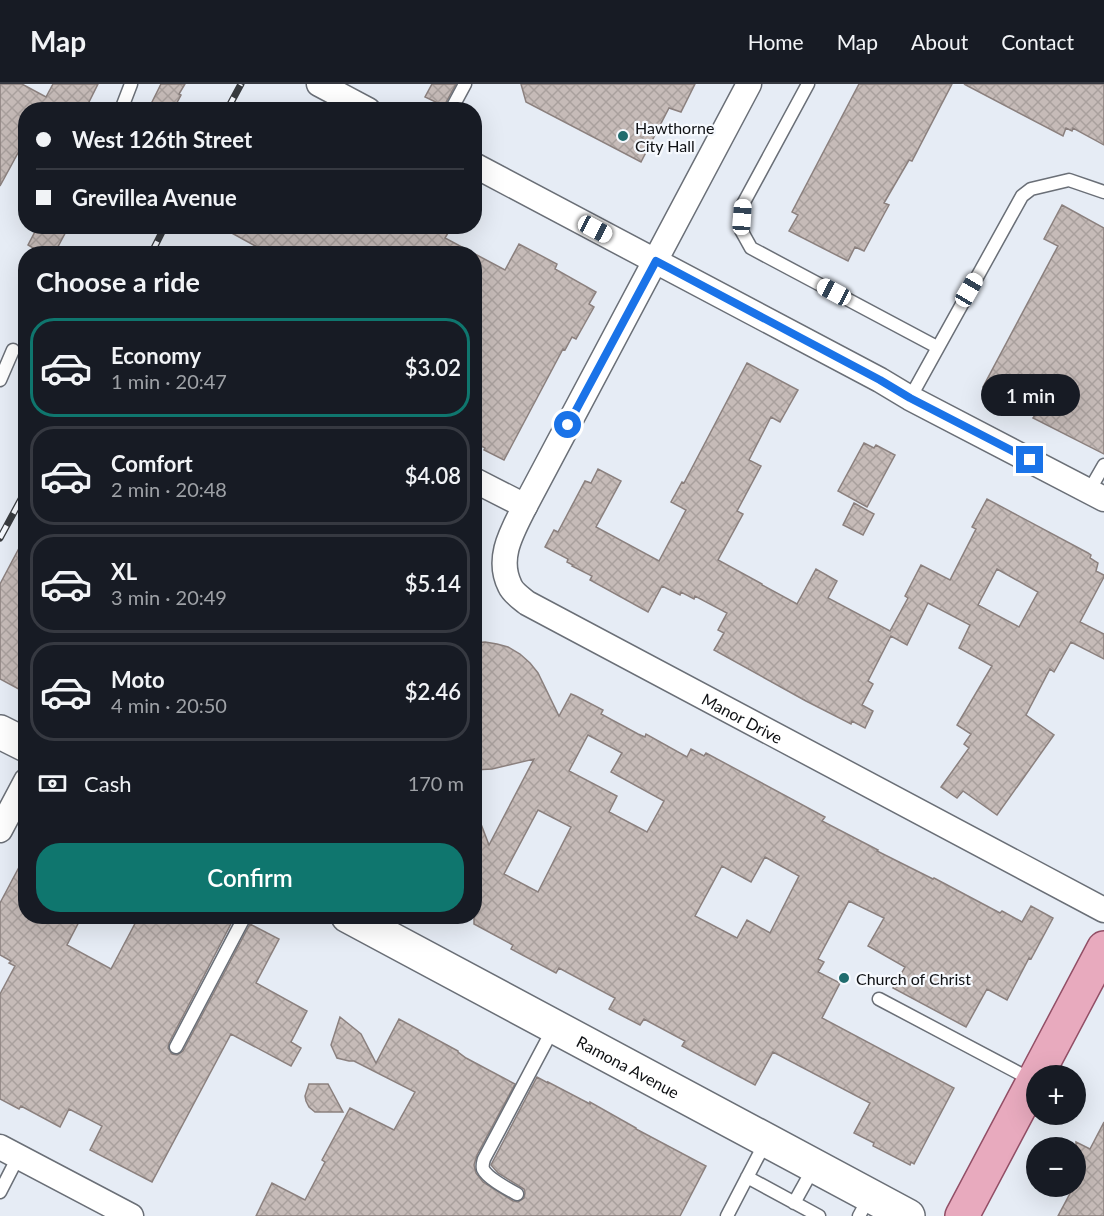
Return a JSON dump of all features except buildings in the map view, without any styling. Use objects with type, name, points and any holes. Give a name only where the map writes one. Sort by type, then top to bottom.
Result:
[{"type":"main road","points":[[1042,1065],[1104,948]]},
{"type":"main road","points":[[962,1216],[1026,1096]]},
{"type":"street","name":"Manor Drive","points":[[749,84],[508,541],[504,566],[510,588],[527,603],[1104,910]]},
{"type":"street","points":[[335,88],[356,102]]},
{"type":"street","points":[[482,169],[910,398],[1097,495]]},
{"type":"street","points":[[482,484],[525,507]]},
{"type":"street","points":[[0,732],[18,741]]},
{"type":"street","points":[[0,830],[18,796]]},
{"type":"street","name":"Ramona Avenue","points":[[363,924],[815,1166],[865,1206],[908,1216]]},
{"type":"street","points":[[9,1152],[131,1216]]},
{"type":"lane","points":[[124,102],[131,84]]},
{"type":"lane","points":[[455,102],[465,84]]},
{"type":"lane","points":[[808,84],[743,204],[741,230],[752,248],[937,347]]},
{"type":"lane","points":[[910,398],[1022,196],[1031,189],[1069,180],[1104,192]]},
{"type":"lane","points":[[0,380],[13,350]]},
{"type":"lane","points":[[1097,495],[1104,465]]},
{"type":"lane","points":[[176,1047],[241,924]]},
{"type":"lane","points":[[879,999],[1026,1077]]},
{"type":"lane","points":[[517,1194],[484,1172],[482,1166],[555,1027]]},
{"type":"lane","points":[[727,1216],[767,1140]]},
{"type":"lane","points":[[0,1192],[9,1152]]},
{"type":"lane","points":[[794,1203],[815,1166]]},
{"type":"lane","points":[[747,1177],[819,1216]]},
{"type":"railway","points":[[231,102],[241,84]]},
{"type":"railway","points":[[155,246],[161,234]]},
{"type":"railway","points":[[0,538],[18,505]]},
{"type":"place","name":"Hawthorne City Hall","points":[[623,136]]},
{"type":"place","name":"Church of Christ","points":[[844,978]]},
{"type":"route","points":[[568,425],[656,261],[1030,460]]}]
